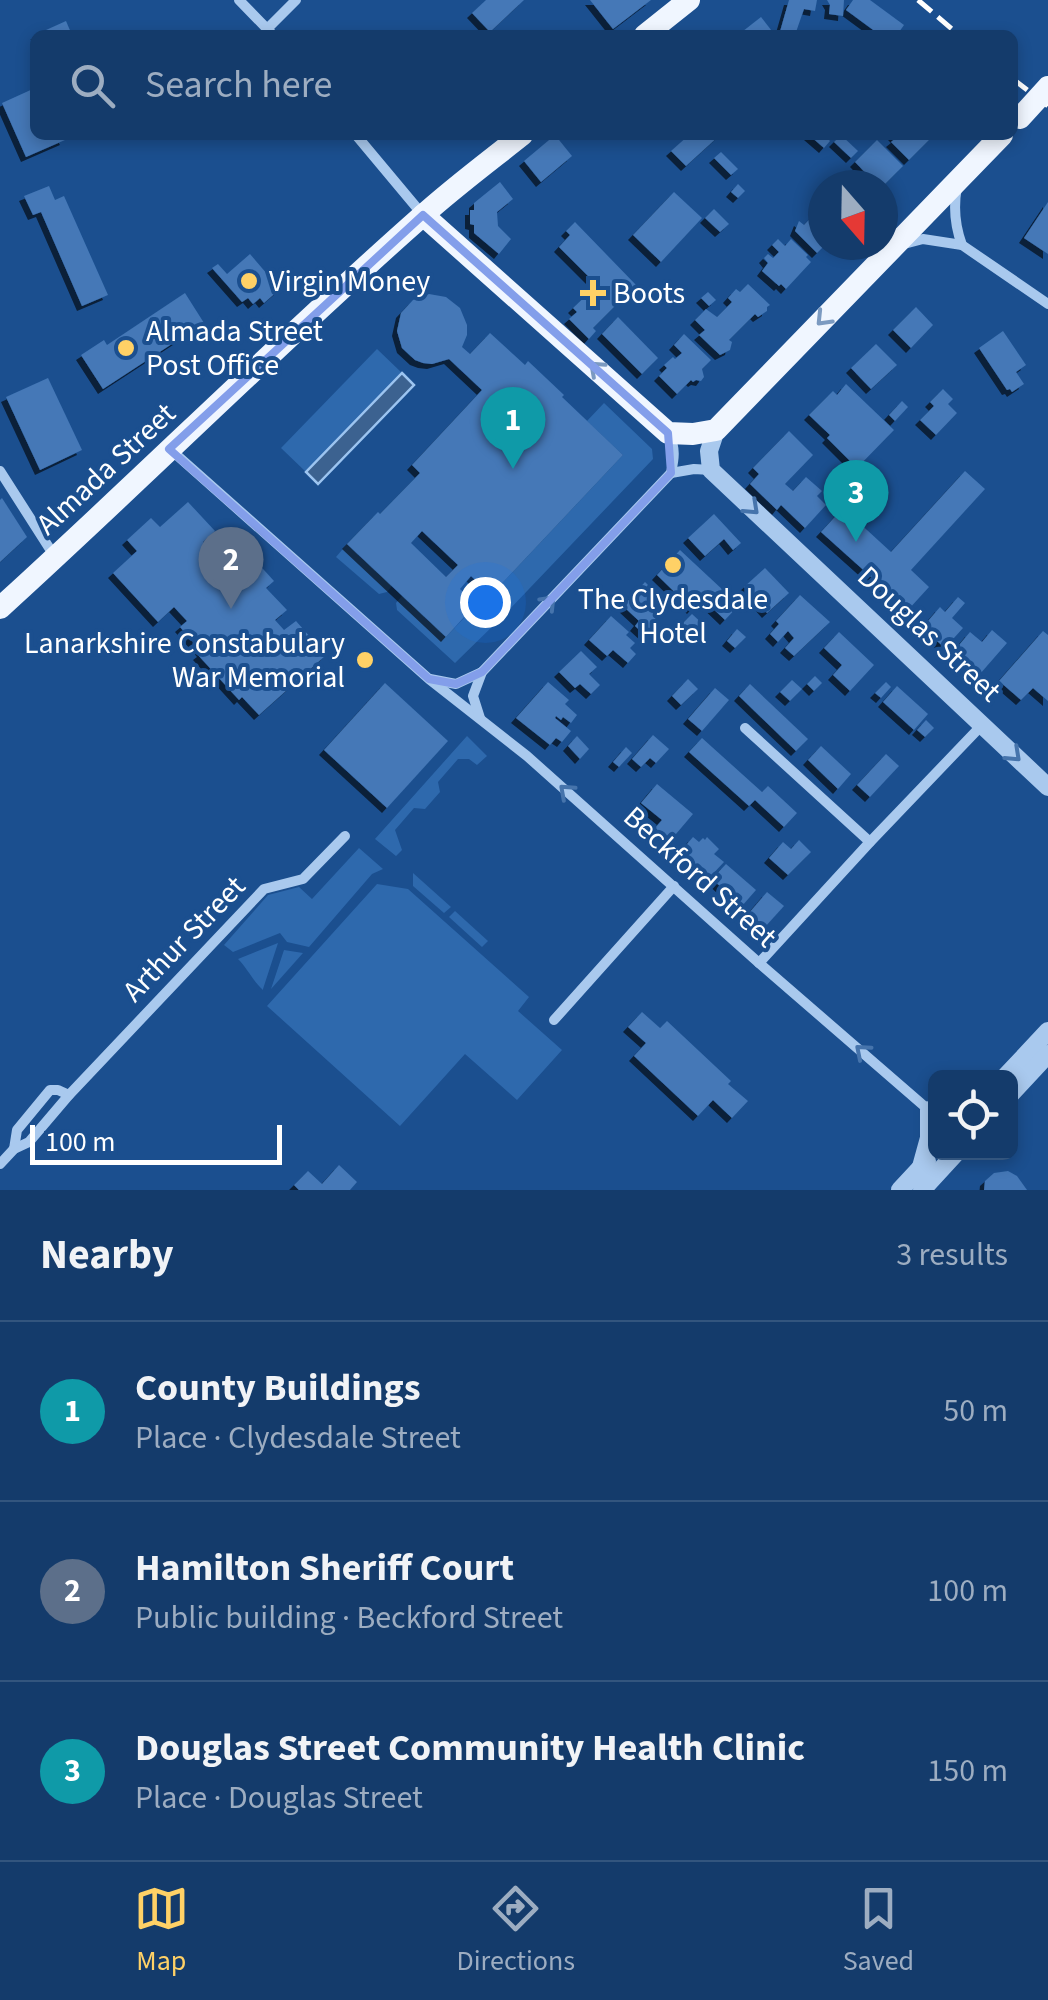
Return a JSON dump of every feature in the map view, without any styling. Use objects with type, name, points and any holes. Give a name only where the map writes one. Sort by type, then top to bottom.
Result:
[{"type":"main road","points":[[651,30],[688,0]]},
{"type":"main road","points":[[1018,119],[1048,87]]},
{"type":"main road","name":"Almada Street","points":[[0,608],[423,215],[516,140]]},
{"type":"main road","points":[[898,241],[997,140]]},
{"type":"main road","points":[[423,215],[668,433],[716,430],[879,260]]},
{"type":"street","points":[[239,0],[268,30]]},
{"type":"street","points":[[272,30],[296,0]]},
{"type":"street","points":[[360,140],[423,215]]},
{"type":"street","points":[[960,177],[954,207],[962,245]]},
{"type":"street","points":[[898,246],[922,239],[962,245],[1048,304]]},
{"type":"street","points":[[671,474],[711,470],[708,451],[716,430]]},
{"type":"street","points":[[429,679],[456,684],[482,672],[671,474],[673,443],[668,433]]},
{"type":"street","name":"Beckford Street","points":[[170,449],[429,679],[527,756],[928,1110]]},
{"type":"street","name":"Douglas Street","points":[[711,470],[1048,787]]},
{"type":"street","points":[[0,472],[56,558]]},
{"type":"street","points":[[480,719],[473,696],[482,672]]},
{"type":"street","points":[[760,963],[982,725]]},
{"type":"street","points":[[744,728],[870,842]]},
{"type":"street","name":"Arthur Street","points":[[0,1164],[14,1149],[29,1142],[69,1094],[264,890],[304,879],[345,836]]},
{"type":"street","points":[[554,1020],[674,886]]},
{"type":"street","points":[[1011,1070],[1048,1030]]},
{"type":"street","points":[[1018,1086],[1048,1054]]},
{"type":"street","name":"Arthur Street","points":[[14,1149],[17,1130],[50,1090],[69,1094]]},
{"type":"street","points":[[921,1168],[928,1142]]},
{"type":"street","points":[[900,1190],[928,1160]]},
{"type":"street","points":[[922,1190],[950,1160]]},
{"type":"highlighted area","points":[[423,215],[668,433],[671,473],[482,672],[456,684],[429,679],[169,449]]},
{"type":"shaded area","points":[[377,349],[402,373],[306,472],[281,448]]},
{"type":"shaded area","points":[[402,373],[414,385],[318,484],[306,472]]},
{"type":"shaded area","points":[[604,403],[652,449],[653,459],[508,611],[491,595],[623,455],[587,421]]},
{"type":"shaded area","points":[[347,544],[392,586],[387,592],[379,594],[336,557]]},
{"type":"shaded area","points":[[402,596],[446,637],[480,601],[500,619],[455,663],[397,610],[396,603]]},
{"type":"shaded area","points":[[467,736],[487,756],[477,765],[469,759],[458,759],[438,782],[440,792],[425,809],[414,808],[395,830],[402,850],[396,856],[375,839]]},
{"type":"shaded area","points":[[359,848],[383,869],[372,874],[309,947],[287,942],[280,933],[233,952],[224,945],[268,895],[299,887],[312,899]]},
{"type":"shaded area","points":[[413,873],[451,907],[444,913],[413,886]]},
{"type":"shaded area","points":[[377,884],[408,889],[529,997],[518,1011],[562,1050],[517,1100],[465,1054],[400,1126],[267,1006]]},
{"type":"shaded area","points":[[455,911],[488,941],[482,947],[449,917]]},
{"type":"shaded area","points":[[278,943],[263,990],[238,959]]},
{"type":"shaded area","points":[[284,950],[303,953],[271,989]]},
{"type":"building","points":[[486,0],[524,0],[492,30],[472,13]]},
{"type":"building","points":[[590,0],[651,0],[613,29]]},
{"type":"building","points":[[789,0],[817,0],[815,11],[804,9],[797,30],[780,30]]},
{"type":"building","points":[[827,0],[844,0],[843,16],[829,14]]},
{"type":"building","points":[[853,0],[870,0],[904,25],[900,30],[873,30],[846,10]]},
{"type":"building","points":[[761,17],[771,30],[744,30]]},
{"type":"building","points":[[66,21],[70,30],[46,30]]},
{"type":"building","points":[[30,90],[30,140],[65,140],[26,157],[2,103]]},
{"type":"building","points":[[549,140],[559,140],[572,156],[541,182],[524,161]]},
{"type":"building","points":[[683,140],[715,140],[686,166],[671,151]]},
{"type":"building","points":[[815,140],[829,140],[824,148]]},
{"type":"building","points":[[846,140],[858,151],[851,158],[834,142]]},
{"type":"building","points":[[877,140],[903,166],[898,171],[863,170],[855,162]]},
{"type":"building","points":[[894,140],[929,140],[909,160],[891,142]]},
{"type":"building","points":[[721,152],[738,169],[731,175],[714,158]]},
{"type":"building","points":[[500,182],[513,199],[497,212],[498,226],[511,239],[499,254],[474,233],[470,210]]},
{"type":"building","points":[[738,184],[745,191],[738,198],[731,192]]},
{"type":"building","points":[[49,186],[55,200],[64,196],[108,295],[82,306],[41,212],[33,215],[24,196]]},
{"type":"building","points":[[674,192],[702,218],[661,262],[633,235]]},
{"type":"building","points":[[1048,202],[1048,254],[1024,238]]},
{"type":"building","points":[[714,209],[729,224],[720,232],[705,218]]},
{"type":"building","points":[[799,221],[804,225],[808,221],[808,244],[795,231]]},
{"type":"building","points":[[575,222],[636,285],[593,328],[596,331],[589,339],[569,319],[577,312],[573,308],[597,285],[559,247]]},
{"type":"building","points":[[778,239],[785,246],[791,239],[811,262],[786,289],[762,271],[768,263],[764,258],[768,254],[773,258],[779,252],[772,245]]},
{"type":"building","name":"Virgin Money","points":[[250,254],[280,289],[264,303],[260,298],[253,304],[248,298],[242,302],[212,268],[218,264],[227,274]]},
{"type":"building","points":[[748,284],[770,305],[729,340],[730,350],[720,355],[699,335],[705,330],[695,320],[706,309],[717,317],[732,302],[728,298],[736,289],[740,292]]},
{"type":"building","points":[[708,292],[716,300],[709,306],[701,298]]},
{"type":"building","points":[[185,293],[204,323],[103,389],[81,355],[104,340],[107,345]]},
{"type":"building","points":[[429,294],[446,297],[460,308],[467,325],[462,347],[470,354],[490,333],[525,365],[528,361],[623,455],[491,595],[471,576],[460,589],[476,604],[446,637],[347,544],[420,473],[412,465],[482,390],[449,359],[423,363],[402,348],[397,331],[401,313],[413,300]],"holes":[[[422,531],[458,565],[446,577],[411,543]]]},
{"type":"building","points":[[916,307],[933,325],[911,348],[893,330]]},
{"type":"building","points":[[618,317],[658,358],[642,374],[602,334]]},
{"type":"building","points":[[1003,331],[1026,365],[1016,372],[1024,384],[1012,392],[979,348]]},
{"type":"building","points":[[684,334],[711,360],[702,369],[701,381],[691,380],[677,394],[659,376],[667,368],[664,365],[682,353],[674,345]]},
{"type":"building","points":[[876,344],[897,365],[871,389],[851,368]]},
{"type":"building","points":[[48,378],[82,450],[40,470],[6,397]]},
{"type":"building","points":[[846,384],[894,430],[857,468],[809,415]]},
{"type":"building","points":[[943,389],[953,399],[948,404],[957,413],[936,435],[920,420]]},
{"type":"building","points":[[902,401],[908,407],[895,421],[889,415]]},
{"type":"building","points":[[789,431],[813,455],[785,484],[793,491],[806,477],[822,491],[817,496],[826,505],[805,528],[781,505],[777,510],[750,484],[759,474],[753,468]]},
{"type":"building","points":[[965,471],[985,489],[911,570],[929,587],[908,610],[821,532],[843,508],[891,552]]},
{"type":"building","points":[[0,500],[27,537],[0,562]]},
{"type":"building","points":[[188,502],[215,531],[203,542],[211,550],[223,539],[246,565],[254,559],[274,581],[266,588],[287,610],[275,620],[284,630],[296,621],[326,655],[259,715],[242,697],[239,700],[198,655],[202,652],[180,627],[187,621],[174,607],[158,622],[113,573],[137,551],[127,540],[151,518],[160,527]]},
{"type":"building","points":[[714,514],[741,543],[733,550],[724,539],[705,556],[688,538]]},
{"type":"building","points":[[680,550],[739,605],[725,620],[702,598],[692,609],[657,575]]},
{"type":"building","points":[[765,568],[789,593],[767,613],[744,587]]},
{"type":"building","points":[[645,582],[661,598],[652,608],[659,614],[655,619],[660,624],[647,637],[635,626],[639,621],[623,606]]},
{"type":"building","points":[[800,595],[830,622],[794,656],[785,648],[794,638],[788,631],[778,642],[770,634],[779,624],[776,621]]},
{"type":"building","points":[[958,597],[965,603],[952,618],[963,628],[945,648],[922,628],[940,607],[945,612]]},
{"type":"building","points":[[692,614],[705,626],[694,639],[680,626]]},
{"type":"building","points":[[611,616],[635,643],[630,648],[636,654],[628,663],[613,650],[607,656],[589,640]]},
{"type":"building","points":[[737,629],[746,637],[735,648],[727,641]]},
{"type":"building","points":[[992,630],[1007,643],[980,674],[954,651],[970,632],[982,642]]},
{"type":"building","points":[[1043,631],[1048,635],[1048,701],[1033,688],[1021,700],[999,681]]},
{"type":"building","points":[[839,632],[874,665],[850,691],[833,675],[842,665],[824,648]]},
{"type":"building","points":[[581,651],[597,667],[589,674],[600,685],[591,694],[580,684],[575,688],[559,672]]},
{"type":"building","points":[[815,676],[822,683],[814,691],[807,684]]},
{"type":"building","points":[[688,679],[698,689],[681,705],[672,696]]},
{"type":"building","points":[[792,680],[802,689],[790,701],[780,692]]},
{"type":"building","points":[[548,682],[569,700],[565,704],[577,715],[571,723],[556,716],[571,731],[562,742],[556,738],[550,745],[516,718]]},
{"type":"building","points":[[886,682],[891,687],[881,698],[875,693]]},
{"type":"building","points":[[385,683],[448,741],[387,808],[324,750]]},
{"type":"building","points":[[750,684],[808,739],[796,751],[739,696]]},
{"type":"building","points":[[897,686],[928,714],[914,730],[883,702]]},
{"type":"building","points":[[715,688],[729,700],[702,731],[688,719]]},
{"type":"building","points":[[926,720],[934,728],[925,737],[917,730]]},
{"type":"building","points":[[653,735],[669,749],[656,763],[650,758],[641,767],[632,759]]},
{"type":"building","points":[[577,736],[589,749],[580,759],[568,746]]},
{"type":"building","points":[[702,738],[762,792],[768,786],[797,813],[784,827],[755,800],[749,806],[689,752]]},
{"type":"building","points":[[821,746],[851,774],[838,789],[808,760]]},
{"type":"building","points":[[626,747],[632,753],[619,767],[613,762]]},
{"type":"building","points":[[886,754],[899,766],[870,797],[857,785]]},
{"type":"building","points":[[657,784],[693,814],[670,841],[655,828],[662,820],[641,803]]},
{"type":"building","points":[[693,837],[699,842],[707,837],[719,849],[714,854],[724,862],[710,877],[681,851]]},
{"type":"building","points":[[799,840],[811,852],[788,875],[769,858],[783,842],[791,849]]},
{"type":"building","points":[[726,864],[756,890],[742,906],[712,879]]},
{"type":"building","points":[[767,892],[784,906],[765,927],[749,913]]},
{"type":"building","points":[[642,1012],[660,1028],[667,1021],[748,1101],[732,1118],[713,1100],[698,1116],[634,1056],[646,1043],[628,1027]]},
{"type":"building","points":[[339,1165],[357,1182],[350,1190],[299,1190],[294,1185],[308,1171],[322,1184]]},
{"type":"building","points":[[1008,1171],[1027,1190],[984,1190],[985,1181],[994,1173]]},
{"type":"railway","points":[[918,0],[953,30]]},
{"type":"railway","points":[[1018,83],[1048,106]]},
{"type":"place","name":"Virgin Money","points":[[249,281]]},
{"type":"place","name":"Boots","points":[[593,293]]},
{"type":"place","name":"Almada Street Post Office","points":[[126,348]]},
{"type":"place","name":"County Buildings","points":[[513,469]]},
{"type":"place","name":"Douglas Street Community Health Clinic","points":[[856,542]]},
{"type":"place","name":"The Clydesdale Hotel","points":[[673,565]]},
{"type":"place","name":"Hamilton Sheriff Court","points":[[231,609]]},
{"type":"place","name":"Lanarkshire Constabulary War Memorial","points":[[365,660]]}]
